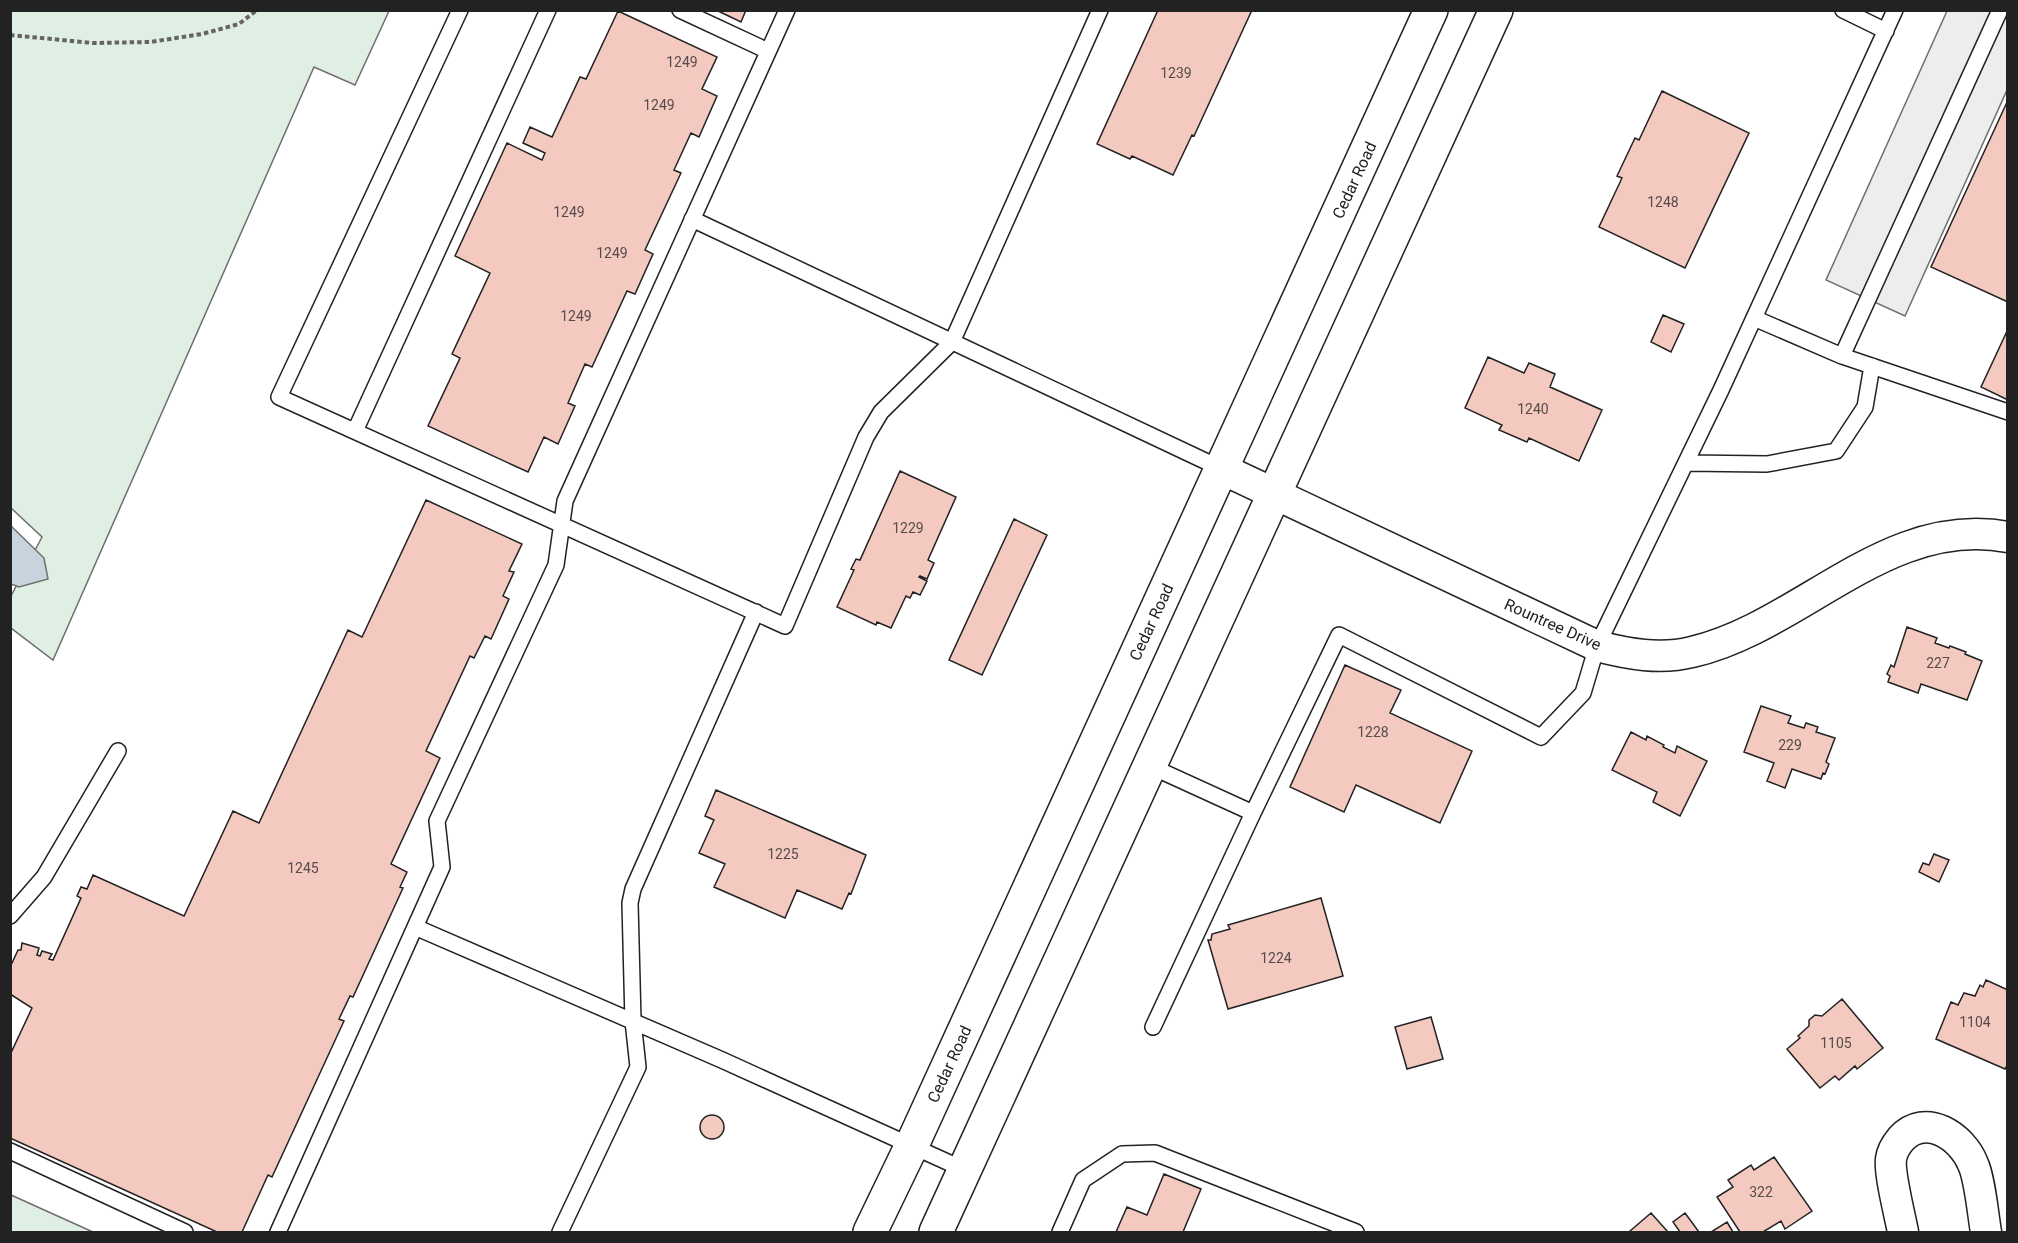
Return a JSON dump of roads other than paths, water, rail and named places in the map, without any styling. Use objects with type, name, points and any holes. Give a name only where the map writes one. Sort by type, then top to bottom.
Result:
[{"type":"main road","name":"Cedar Road","points":[[870,1233],[1431,10]]},
{"type":"main road","points":[[936,1233],[1496,10]]},
{"type":"street","name":"Rountree Drive","points":[[1221,469],[1597,646],[1625,653],[1662,656],[1691,653],[1728,642],[1884,556],[1930,539],[1986,533],[2007,537]]},
{"type":"street","points":[[1903,1233],[1891,1161],[1895,1147],[1908,1131],[1928,1126],[1942,1131],[1960,1143],[1974,1164],[1986,1233]]},
{"type":"lane","points":[[460,10],[279,397],[785,626],[871,429],[882,412],[952,342],[1100,10]]},
{"type":"lane","points":[[355,431],[548,10]]},
{"type":"lane","points":[[680,10],[768,51]]},
{"type":"lane","points":[[278,1233],[442,867],[438,821],[556,566],[565,501],[787,10]]},
{"type":"lane","points":[[1843,10],[1886,31]]},
{"type":"lane","points":[[1153,1027],[1339,636],[1541,737],[1583,693],[1597,646],[1754,318],[1895,10]]},
{"type":"lane","points":[[1842,356],[2000,10]]},
{"type":"lane","points":[[692,219],[1221,469]]},
{"type":"lane","points":[[1754,318],[1842,356],[2007,412]]},
{"type":"lane","points":[[1686,463],[1767,464],[1836,451],[1865,407],[1872,366]]},
{"type":"lane","points":[[560,1233],[638,1067],[633,1021],[630,903],[633,889],[756,612]]},
{"type":"lane","points":[[10,916],[44,877],[118,751]]},
{"type":"lane","points":[[1150,766],[1253,813]]},
{"type":"lane","points":[[415,927],[633,1021],[965,1170]]},
{"type":"lane","points":[[10,1151],[185,1233]]},
{"type":"lane","points":[[1060,1233],[1083,1180],[1122,1154],[1155,1153],[1356,1233]]}]
